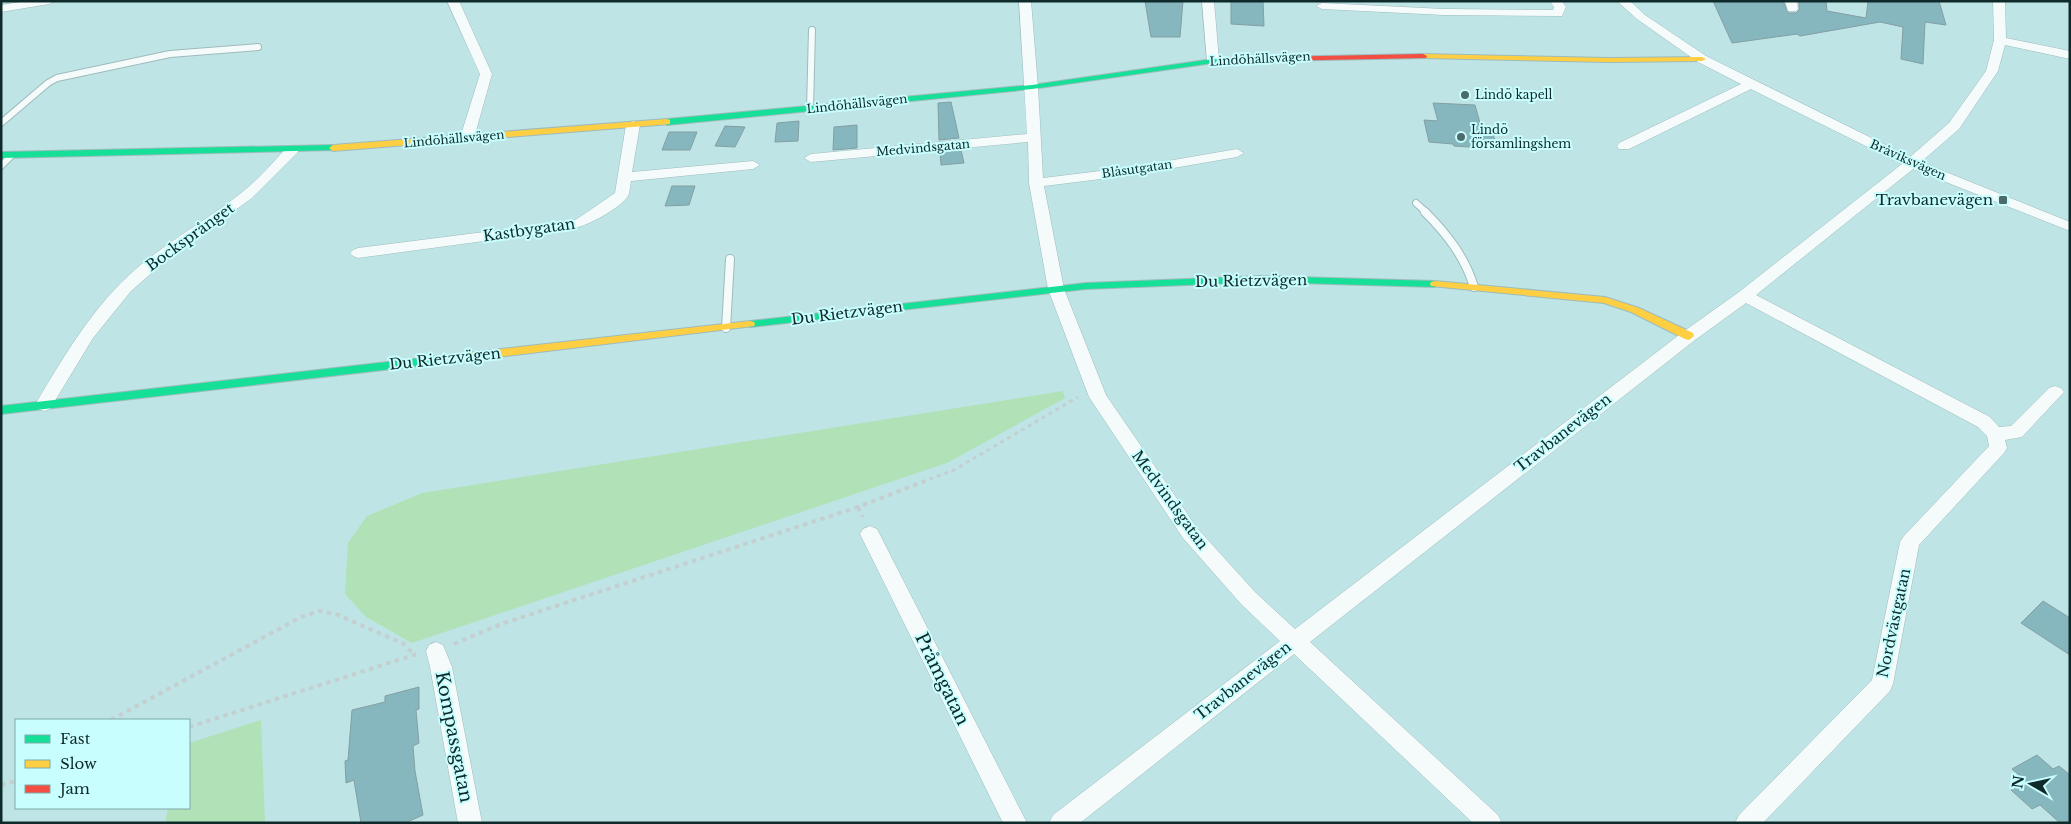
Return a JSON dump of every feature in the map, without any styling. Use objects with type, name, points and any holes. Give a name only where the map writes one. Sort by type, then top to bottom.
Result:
[{"type":"street","points":[[1,9],[49,1]]},
{"type":"street","points":[[453,1],[486,74],[467,138]]},
{"type":"street","name":"Medvindsgatan","points":[[1025,1],[1032,87],[1036,183],[1056,288],[1094,387],[1103,405],[1190,533],[1248,598],[1293,642],[1490,823]]},
{"type":"street","points":[[1208,1],[1213,61]]},
{"type":"street","points":[[1322,6],[1444,12],[1558,14],[1560,6],[1556,1]]},
{"type":"street","name":"Bråviksvägen","points":[[1623,1],[1641,17],[1702,59],[1751,84],[1911,163],[2070,227]]},
{"type":"street","name":"Travbanevägen","points":[[1061,823],[1689,336],[1745,296],[1911,163],[1954,126],[1992,71],[2000,40],[1999,1]]},
{"type":"street","points":[[2000,40],[2070,55]]},
{"type":"street","name":"Lindöhällsvägen","points":[[7,155],[292,150],[467,138],[633,125],[1032,87],[1213,61],[1316,57],[1435,56],[1609,60],[1702,59]]},
{"type":"street","points":[[1624,146],[1751,84]]},
{"type":"street","name":"Kastbygatan","points":[[358,253],[582,222],[622,194],[633,125]]},
{"type":"street","name":"Medvindsgatan","points":[[811,158],[1034,137]]},
{"type":"street","name":"Bocksprånget","points":[[44,405],[86,334],[115,298],[141,272],[176,244],[241,201],[292,150]]},
{"type":"street","name":"Blåsutgatan","points":[[1036,183],[1133,171],[1237,153]]},
{"type":"street","points":[[625,177],[753,165]]},
{"type":"street","name":"Du Rietzvägen","points":[[1,410],[726,328],[1056,288],[1263,279],[1406,282],[1474,287],[1605,300],[1635,310],[1689,336]]},
{"type":"street","points":[[1745,296],[1984,422],[1995,434],[2016,432],[2055,392]]},
{"type":"street","name":"Nordvästgatan","points":[[1747,823],[1882,684],[1910,542],[1998,448],[1995,434]]},
{"type":"street","name":"Pråmgatan","points":[[870,534],[1015,823]]},
{"type":"street","name":"Kompassgatan","points":[[425,653],[441,667],[470,823]]},
{"type":"lane","points":[[810,109],[812,30]]},
{"type":"lane","points":[[1,123],[48,83],[57,78],[170,54],[258,46]]},
{"type":"lane","name":"Lindöhällsvägen","points":[[1,166],[7,155]]},
{"type":"lane","points":[[1416,203],[1436,221],[1470,272],[1474,287]]},
{"type":"lane","points":[[726,328],[730,259]]},
{"type":"path","points":[[190,727],[425,653],[501,624],[858,507],[954,470],[1094,387]]},
{"type":"path","points":[[114,719],[301,617],[318,611],[336,614],[425,653]]},
{"type":"path","points":[[1,785],[15,781]]},
{"type":"green space","points":[[1063,391],[1065,398],[947,463],[412,643],[366,617],[345,594],[348,543],[367,516],[422,493]]},
{"type":"green space","points":[[261,720],[265,823],[165,823],[168,809],[190,809],[190,743]]},
{"type":"building","points":[[1145,1],[1183,1],[1180,37],[1151,37]]},
{"type":"building","points":[[1231,1],[1263,1],[1264,26],[1231,24]]},
{"type":"building","points":[[1713,1],[1783,1],[1788,13],[1796,13],[1799,10],[1799,1],[1826,1],[1827,11],[1866,18],[1868,1],[1939,1],[1946,25],[1925,22],[1923,64],[1901,59],[1903,27],[1880,22],[1800,36],[1797,34],[1732,43]]},
{"type":"building","points":[[951,102],[959,138],[939,140],[938,103]]},
{"type":"building","points":[[1433,103],[1475,105],[1482,130],[1492,130],[1497,149],[1429,142],[1424,120],[1438,121]]},
{"type":"building","points":[[799,121],[798,141],[775,142],[777,123]]},
{"type":"building","points":[[857,125],[857,148],[833,150],[834,127]]},
{"type":"building","points":[[725,126],[745,127],[735,147],[715,146]]},
{"type":"building","points":[[669,132],[697,132],[690,150],[662,150]]},
{"type":"building","points":[[961,150],[964,163],[941,165],[940,152]]},
{"type":"building","points":[[672,186],[695,186],[689,205],[665,206]]},
{"type":"building","points":[[2043,601],[2070,618],[2070,655],[2021,623]]},
{"type":"building","points":[[419,687],[419,709],[416,710],[419,743],[413,746],[415,771],[423,815],[405,823],[361,823],[354,780],[346,783],[345,761],[348,760],[352,710],[385,702],[385,696]]},
{"type":"building","points":[[2037,755],[2053,769],[2059,766],[2070,775],[2070,823],[2060,823],[2040,805],[2032,809],[2011,790],[2026,781],[2012,769]]},
{"type":"traffic: fast","points":[[667,122],[1032,87],[1213,61],[1266,59]]},
{"type":"traffic: fast","points":[[1,155],[333,148]]},
{"type":"traffic: fast","points":[[750,324],[1086,286],[1263,279],[1435,284]]},
{"type":"traffic: fast","points":[[1,410],[440,360]]},
{"type":"traffic: slow","points":[[1423,56],[1609,60],[1702,59]]},
{"type":"traffic: slow","points":[[333,148],[667,122]]},
{"type":"traffic: slow","points":[[1435,284],[1605,300],[1635,310],[1689,336]]},
{"type":"traffic: slow","points":[[440,360],[750,324]]},
{"type":"traffic: jam","points":[[1266,59],[1423,56]]},
{"type":"place","name":"Lindö kapell","points":[[1465,95]]},
{"type":"place","name":"Lindö församlingshem","points":[[1461,137]]},
{"type":"place","name":"Travbanevägen","points":[[2003,200]]}]
